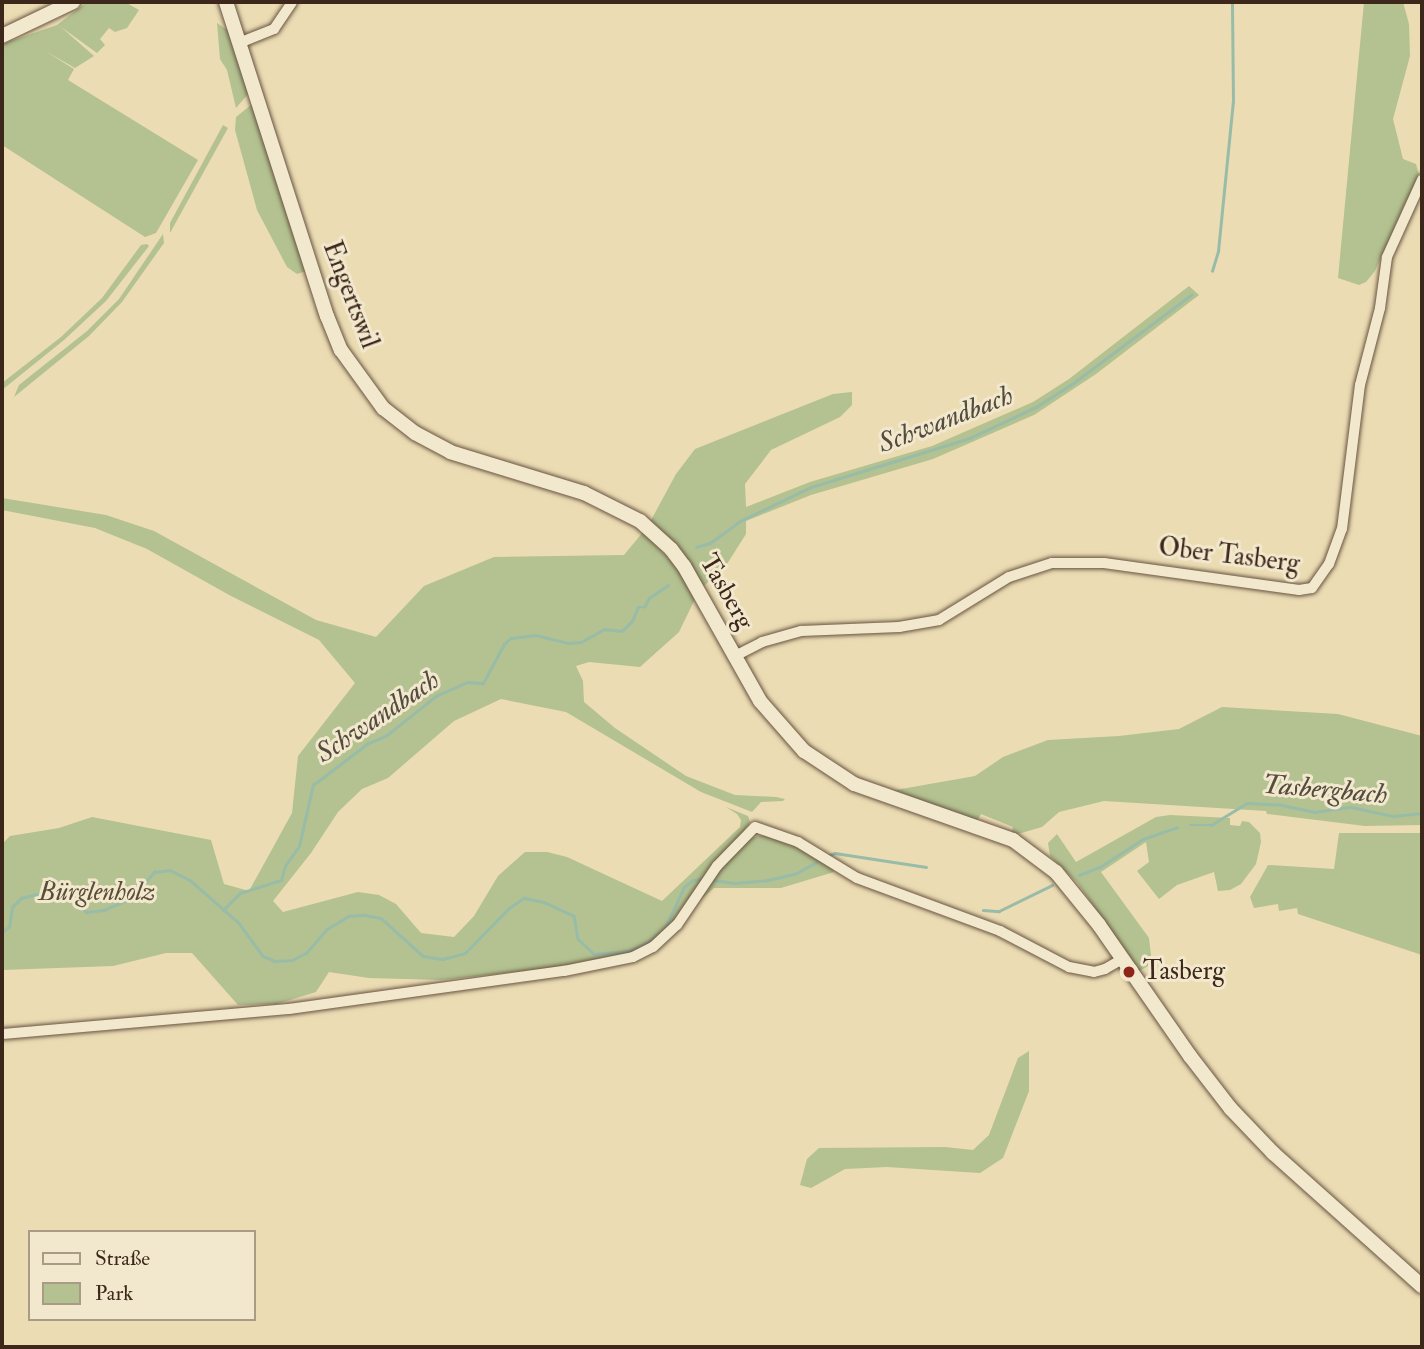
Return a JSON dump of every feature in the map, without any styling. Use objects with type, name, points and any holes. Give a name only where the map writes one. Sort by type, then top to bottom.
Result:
[{"type":"main road","points":[[2,36],[74,2]]},
{"type":"main road","name":"Engertswil","points":[[226,2],[327,316],[341,350],[383,408],[415,433],[450,452],[584,493],[616,508],[640,521],[671,549]]},
{"type":"main road","name":"Tasberg","points":[[671,549],[700,590],[735,656],[774,720],[814,760],[854,784],[991,832],[1030,851],[1056,872],[1074,891],[1189,1056],[1248,1128],[1422,1286]]},
{"type":"street","points":[[239,43],[274,29],[292,2]]},
{"type":"street","name":"Ober Tasberg","points":[[735,656],[762,642],[801,631],[899,627],[939,620],[1009,576],[1052,563],[1104,563],[1299,590],[1312,588],[1329,564],[1342,529],[1360,385],[1380,307],[1387,257],[1422,180]]},
{"type":"street","points":[[2,1034],[289,1009],[564,971],[634,957],[653,947],[677,925],[713,872],[754,822],[867,881],[1000,932],[1069,967],[1094,972],[1122,959]]},
{"type":"green space","points":[[87,2],[125,2],[139,10],[127,28],[115,32],[109,28],[100,39],[105,45],[97,53],[61,27],[94,56],[75,68],[45,51],[74,69],[68,80],[198,160],[156,233],[145,237],[2,145],[2,44],[57,25]]},
{"type":"green space","points":[[1364,2],[1403,2],[1409,24],[1410,56],[1393,119],[1403,159],[1416,164],[1419,175],[1375,271],[1366,282],[1359,285],[1338,278]]},
{"type":"green space","points":[[217,23],[229,31],[249,93],[236,108],[227,70],[220,59]]},
{"type":"green space","points":[[251,105],[255,106],[306,271],[297,274],[287,267],[257,210],[235,130],[236,117]]},
{"type":"green space","points":[[223,125],[228,128],[170,233],[170,223]]},
{"type":"green space","points":[[163,234],[164,243],[122,302],[89,336],[14,397],[19,385],[87,331],[119,299]]},
{"type":"green space","points":[[141,245],[149,246],[106,301],[64,340],[2,390],[2,383],[61,337],[102,298]]},
{"type":"green space","points":[[1189,286],[1199,295],[1096,374],[1034,415],[933,459],[811,495],[746,521],[746,534],[727,564],[704,586],[691,565],[650,522],[676,474],[695,449],[833,394],[852,392],[852,405],[840,417],[771,450],[745,484],[746,507],[810,482],[932,446],[1033,402],[1069,379]]},
{"type":"green space","name":"Bürglenholz","points":[[2,498],[106,515],[154,531],[316,620],[376,637],[424,586],[494,557],[624,555],[643,532],[676,566],[696,597],[679,632],[640,667],[589,662],[576,666],[583,681],[584,702],[615,728],[686,776],[735,795],[776,797],[785,799],[783,801],[761,802],[752,812],[701,792],[566,712],[501,699],[454,721],[388,778],[362,789],[338,812],[311,853],[273,901],[283,912],[358,892],[379,895],[396,904],[421,933],[454,937],[474,916],[498,876],[525,852],[547,852],[567,857],[662,901],[740,827],[741,820],[737,814],[726,807],[748,816],[750,822],[744,831],[747,839],[767,834],[783,839],[831,867],[834,872],[781,888],[714,888],[650,944],[629,954],[562,967],[441,980],[369,978],[329,972],[316,992],[277,1004],[238,1005],[192,953],[166,953],[113,966],[2,970],[2,844],[10,836],[59,828],[92,817],[211,840],[224,884],[249,891],[292,813],[298,756],[355,683],[319,640],[231,596],[147,549],[95,528],[2,510]]},
{"type":"green space","points":[[1222,707],[1338,714],[1422,736],[1422,825],[1365,826],[1267,814],[1266,811],[1104,801],[1059,812],[1042,827],[1014,835],[1011,834],[1013,827],[981,814],[977,821],[890,791],[975,776],[1003,757],[1048,740],[1179,729]]},
{"type":"green space","points":[[1170,815],[1230,818],[1230,825],[1240,826],[1242,821],[1249,822],[1260,833],[1261,842],[1256,864],[1241,884],[1230,890],[1218,891],[1214,872],[1177,885],[1159,899],[1137,871],[1149,862],[1146,842],[1101,872],[1149,938],[1152,964],[1139,971],[1077,882],[1050,856],[1048,843],[1057,834],[1076,862],[1156,817]]},
{"type":"green space","points":[[1339,833],[1422,833],[1422,955],[1298,914],[1297,908],[1279,911],[1278,904],[1254,908],[1250,897],[1268,865],[1334,869]]},
{"type":"green space","points":[[1029,1051],[1029,1091],[1003,1158],[980,1173],[887,1167],[845,1169],[811,1188],[800,1185],[807,1159],[819,1148],[945,1147],[973,1150],[989,1135],[1018,1058]]},
{"type":"waterway","name":"Schwandbach","points":[[1212,271],[1218,251],[1233,102],[1232,2]]},
{"type":"waterway","name":"Schwandbach","points":[[696,547],[710,543],[740,521],[811,487],[970,438],[1036,407],[1072,384],[1191,295]]},
{"type":"waterway","name":"Schwandbach","points":[[223,910],[240,893],[281,880],[285,866],[299,846],[313,785],[367,744],[387,735],[436,696],[467,682],[483,683],[504,644],[511,638],[536,635],[569,643],[581,642],[604,629],[622,631],[632,621],[638,607],[644,607],[649,598],[668,585]]},
{"type":"waterway","name":"Tasbergbach","points":[[1190,825],[1211,825],[1247,803],[1282,805],[1314,812],[1351,807],[1393,816],[1422,813]]},
{"type":"waterway","name":"Tasbergbach","points":[[1079,875],[1100,867],[1143,839],[1177,827]]},
{"type":"waterway","name":"Tasbergbach","points":[[826,856],[835,853],[926,867]]},
{"type":"waterway","name":"Tasbergbach","points":[[713,880],[735,883],[768,880],[795,874],[820,860]]},
{"type":"waterway","name":"Tasbergbach","points":[[2,932],[9,927],[12,907],[21,898],[57,889],[67,892],[86,912],[104,910],[133,897],[154,872],[170,870],[190,880],[239,923],[263,956],[275,961],[292,960],[306,953],[327,929],[349,916],[365,915],[381,918],[423,956],[443,959],[465,953],[509,908],[524,898],[544,902],[574,916],[578,939],[594,954],[628,951],[647,943],[665,928],[684,887],[693,880],[703,879]]},
{"type":"waterway","points":[[983,910],[999,911],[1052,885]]},
{"type":"place","name":"Tasberg","points":[[1129,972]]}]
